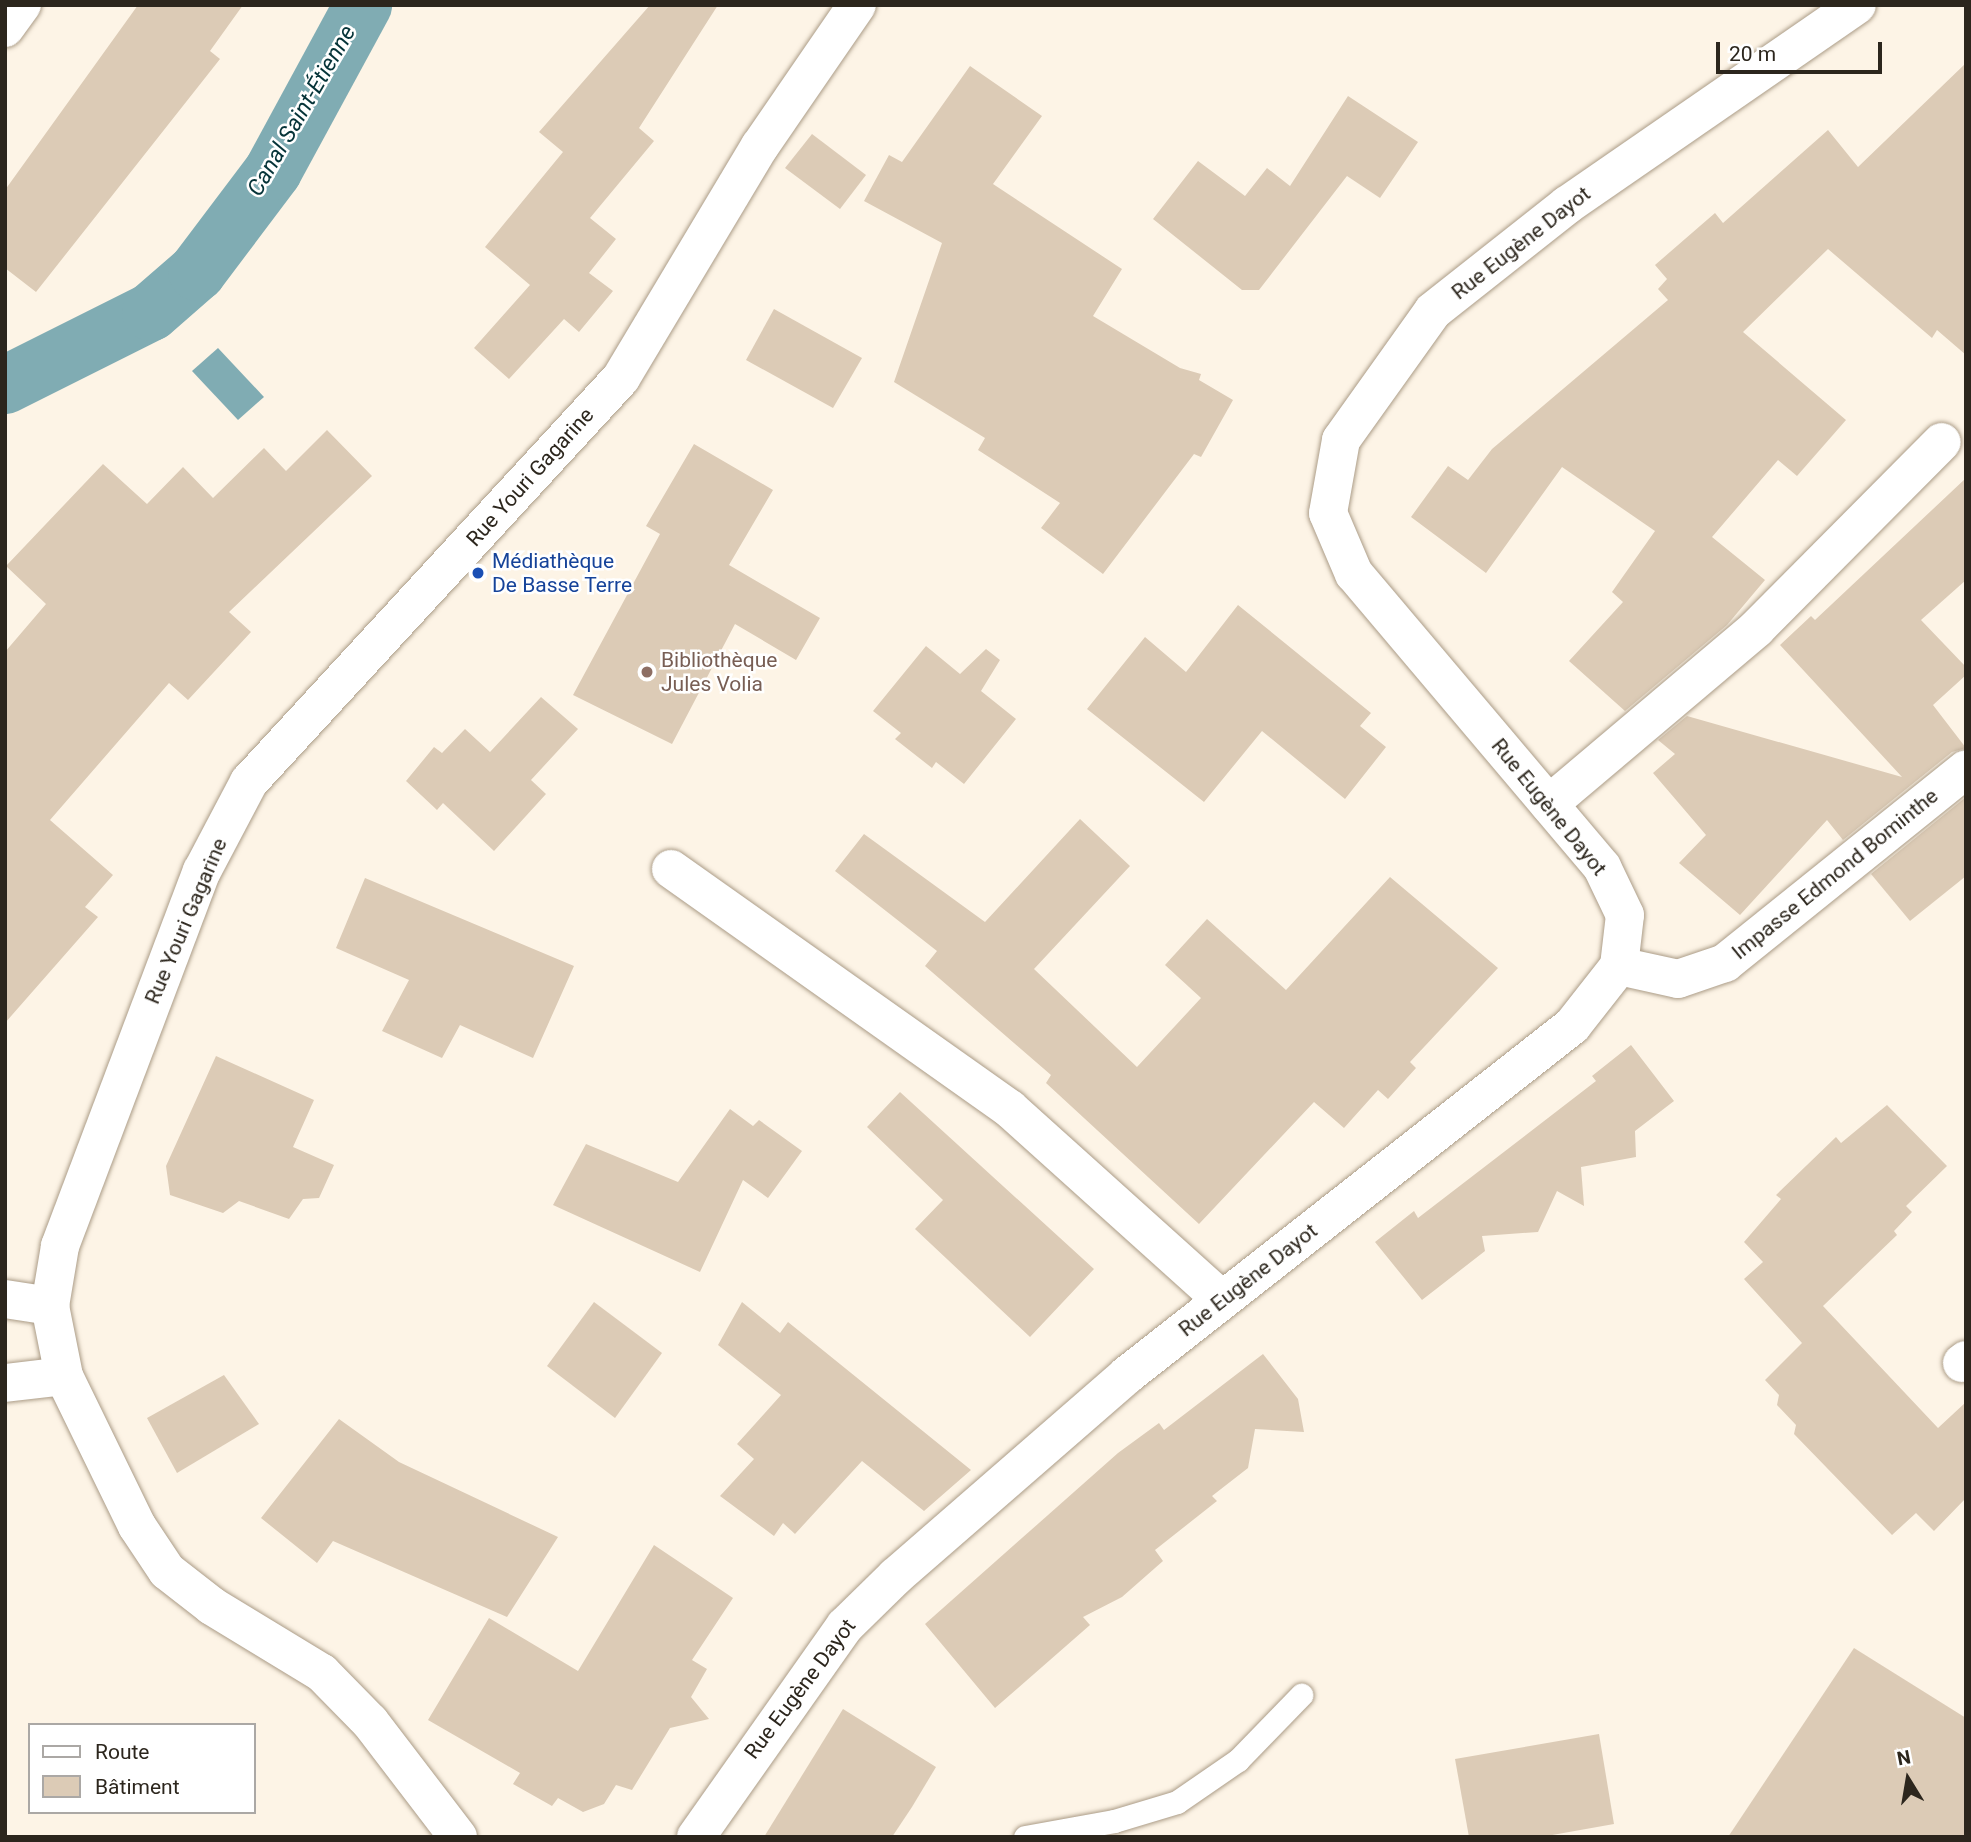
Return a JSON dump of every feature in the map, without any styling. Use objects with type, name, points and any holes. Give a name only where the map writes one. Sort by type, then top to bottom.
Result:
[{"type":"street","points":[[5,28],[22,5]]},
{"type":"street","name":"Rue Youri Gagarine","points":[[458,1837],[370,1722],[322,1673],[212,1606],[167,1571],[137,1526],[64,1376],[50,1306],[60,1246],[202,871],[249,782],[621,378],[760,146],[857,5]]},
{"type":"street","name":"Rue Eugène Dayot","points":[[696,1837],[845,1626],[1127,1375],[1572,1026],[1619,967],[1625,915],[1602,867],[1354,574],[1328,513],[1341,439],[1433,311],[1567,205],[1857,5]]},
{"type":"street","points":[[1549,804],[1757,628],[1942,442]]},
{"type":"street","name":"Impasse Edmond Bominthe","points":[[1619,967],[1678,979],[1725,963],[1966,769]]},
{"type":"street","points":[[671,869],[1010,1109],[1223,1300]]},
{"type":"street","points":[[5,1299],[50,1306]]},
{"type":"street","points":[[5,1383],[64,1376]]},
{"type":"lane","points":[[1026,1837],[1114,1821],[1177,1802],[1238,1760],[1301,1695]]},
{"type":"water","points":[[218,348],[264,397],[238,420],[192,371]]},
{"type":"building","points":[[138,5],[243,5],[210,51],[220,59],[36,292],[5,268],[5,190]]},
{"type":"building","points":[[650,5],[718,5],[639,128],[654,141],[590,218],[616,239],[589,273],[613,291],[579,332],[564,319],[509,379],[474,348],[530,285],[485,247],[563,152],[539,132]]},
{"type":"building","points":[[1966,63],[1966,355],[1937,330],[1932,338],[1828,249],[1743,332],[1846,420],[1797,476],[1778,460],[1712,537],[1765,580],[1727,625],[1625,711],[1569,661],[1623,602],[1612,592],[1655,531],[1562,467],[1486,573],[1411,517],[1448,466],[1468,480],[1492,449],[1668,300],[1658,289],[1667,279],[1655,265],[1715,213],[1723,223],[1828,130],[1858,167]]},
{"type":"building","points":[[970,66],[1042,116],[993,184],[1122,269],[1093,316],[1180,368],[1201,374],[1199,380],[1233,400],[1201,457],[1194,454],[1103,574],[1041,528],[1060,503],[978,450],[985,438],[894,382],[942,243],[864,201],[889,155],[902,162]]},
{"type":"building","points":[[1348,96],[1418,142],[1380,198],[1347,176],[1259,290],[1242,290],[1153,219],[1198,161],[1245,196],[1267,168],[1290,186]]},
{"type":"building","points":[[812,134],[866,175],[840,209],[785,168]]},
{"type":"building","points":[[774,309],[862,358],[833,408],[746,360]]},
{"type":"building","points":[[327,430],[372,476],[229,612],[251,632],[188,700],[169,683],[50,820],[113,875],[85,907],[98,917],[5,1023],[5,652],[46,604],[6,566],[103,464],[147,504],[183,467],[213,498],[264,448],[286,471]]},
{"type":"building","points":[[694,444],[773,490],[729,565],[820,618],[796,660],[735,624],[672,744],[573,695],[660,534],[646,526]]},
{"type":"building","points":[[1966,478],[1966,580],[1921,620],[1966,667],[1966,675],[1933,705],[1966,748],[1952,752],[1843,840],[1827,820],[1740,915],[1679,863],[1706,835],[1653,773],[1675,754],[1658,740],[1687,716],[1902,777],[1780,645],[1811,616],[1815,620]]},
{"type":"building","points":[[1238,605],[1371,713],[1360,726],[1386,747],[1345,799],[1262,731],[1204,802],[1087,709],[1145,637],[1186,672]]},
{"type":"building","points":[[926,646],[960,674],[986,649],[1000,660],[981,691],[1016,719],[964,784],[936,762],[932,768],[895,739],[901,733],[873,711]]},
{"type":"building","points":[[541,697],[578,729],[531,780],[546,794],[494,851],[443,803],[437,810],[406,781],[434,747],[442,753],[465,729],[490,752]]},
{"type":"building","points":[[1966,797],[1966,876],[1910,921],[1871,874]]},
{"type":"building","points":[[1080,819],[1130,866],[1034,969],[1137,1067],[1201,998],[1165,965],[1207,919],[1286,990],[1390,877],[1498,968],[1410,1062],[1416,1068],[1388,1099],[1378,1090],[1344,1128],[1314,1102],[1199,1224],[1046,1083],[1051,1075],[925,966],[937,951],[835,871],[864,834],[985,922]]},
{"type":"building","points":[[365,878],[574,966],[533,1058],[460,1025],[442,1058],[382,1031],[409,980],[336,948]]},
{"type":"building","points":[[1631,1045],[1674,1101],[1635,1131],[1636,1157],[1581,1167],[1584,1206],[1557,1191],[1538,1232],[1482,1236],[1485,1251],[1422,1300],[1375,1242],[1414,1211],[1418,1218],[1596,1081],[1592,1076]]},
{"type":"building","points":[[216,1056],[314,1100],[293,1147],[334,1165],[319,1198],[303,1199],[289,1219],[239,1201],[223,1213],[170,1195],[166,1166]]},
{"type":"building","points":[[900,1092],[1094,1269],[1030,1337],[915,1229],[943,1200],[867,1127]]},
{"type":"building","points":[[1887,1105],[1947,1166],[1906,1206],[1912,1212],[1894,1231],[1897,1235],[1823,1306],[1938,1428],[1966,1402],[1966,1498],[1934,1531],[1916,1513],[1892,1535],[1794,1434],[1796,1425],[1777,1405],[1779,1395],[1765,1380],[1802,1343],[1744,1279],[1763,1262],[1744,1242],[1781,1199],[1776,1195],[1836,1137],[1841,1143]]},
{"type":"building","points":[[730,1109],[753,1126],[759,1120],[802,1151],[768,1198],[743,1180],[700,1272],[553,1205],[586,1144],[678,1182]]},
{"type":"building","points":[[594,1302],[662,1353],[615,1418],[547,1366]]},
{"type":"building","points":[[742,1302],[780,1333],[788,1322],[971,1470],[924,1511],[862,1461],[795,1534],[783,1523],[774,1536],[720,1496],[754,1459],[737,1444],[781,1395],[718,1345]]},
{"type":"building","points":[[1263,1354],[1298,1399],[1304,1432],[1255,1429],[1248,1468],[1212,1496],[1217,1501],[1155,1550],[1163,1561],[1122,1597],[1083,1617],[1090,1625],[995,1708],[925,1624],[1118,1453],[1159,1423],[1164,1430]]},
{"type":"building","points":[[224,1375],[259,1424],[177,1473],[147,1418]]},
{"type":"building","points":[[339,1419],[399,1462],[558,1537],[507,1617],[333,1541],[317,1563],[261,1518]]},
{"type":"building","points":[[654,1545],[733,1598],[692,1660],[707,1669],[691,1697],[709,1719],[670,1728],[632,1790],[616,1785],[604,1804],[583,1812],[558,1798],[552,1806],[513,1784],[520,1773],[428,1720],[489,1618],[578,1671]]},
{"type":"building","points":[[1854,1648],[1966,1718],[1966,1837],[1728,1837]]},
{"type":"building","points":[[843,1709],[936,1767],[912,1807],[892,1837],[764,1837]]},
{"type":"building","points":[[1599,1734],[1614,1824],[1541,1837],[1469,1837],[1455,1759]]},
{"type":"waterway","name":"Canal Saint-Étienne","points":[[5,385],[151,312],[197,272],[273,171],[363,5]]},
{"type":"place","name":"Médiathèque De Basse Terre","points":[[478,573]]},
{"type":"place","name":"Bibliothèque Jules Volia","points":[[647,672]]}]
